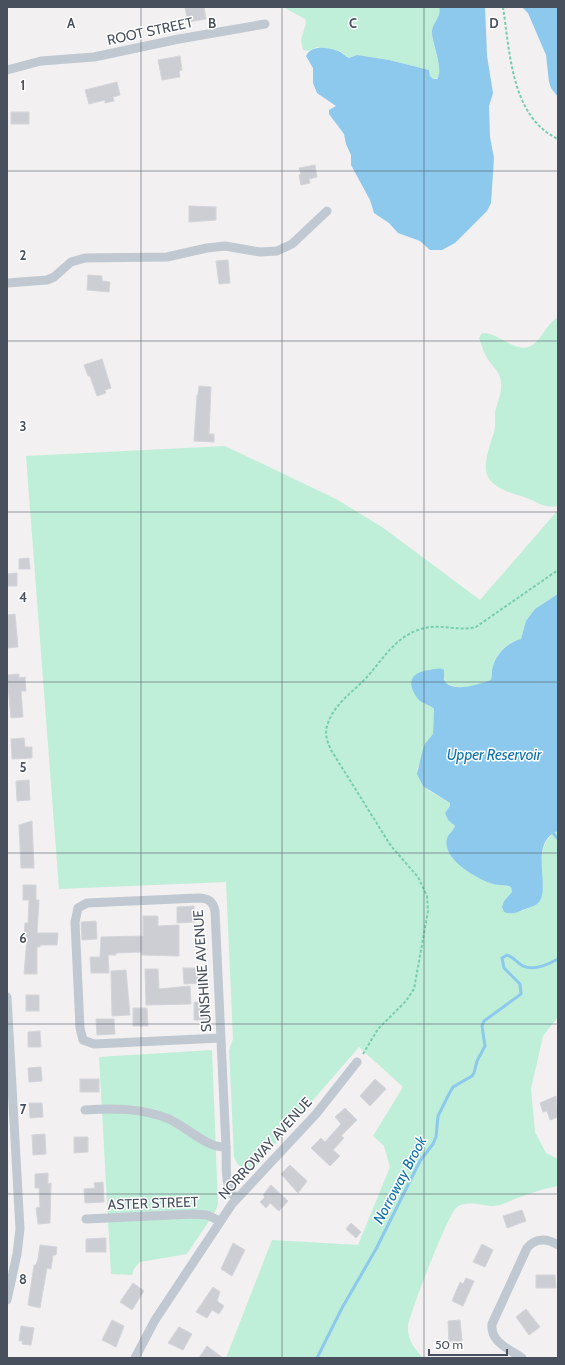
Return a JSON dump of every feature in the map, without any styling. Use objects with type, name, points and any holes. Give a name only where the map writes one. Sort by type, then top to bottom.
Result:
[{"type":"street","name":"ROOT STREET","points":[[7,70],[41,61],[94,57],[179,38],[265,24]]},
{"type":"street","points":[[7,283],[47,280],[54,277],[72,262],[85,258],[168,257],[207,248],[225,246],[260,252],[277,251],[292,244],[327,211]]},
{"type":"street","name":"SUNSHINE AVENUE","points":[[221,1038],[94,1044],[83,1040],[80,1028],[75,922],[78,908],[87,903],[198,898],[210,901],[215,911],[228,1185],[236,1198]]},
{"type":"street","points":[[7,997],[20,1229],[18,1254],[7,1300]]},
{"type":"street","name":"NORROWAY AVENUE","points":[[135,1358],[155,1320],[236,1198],[316,1114],[357,1062]]},
{"type":"street","points":[[85,1110],[124,1108],[151,1113],[178,1124],[213,1145],[226,1147]]},
{"type":"street","name":"ASTER STREET","points":[[86,1220],[194,1214],[207,1215],[220,1221]]},
{"type":"street","points":[[522,1358],[498,1342],[492,1334],[492,1324],[527,1248],[534,1241],[543,1240],[551,1241],[558,1245]]},
{"type":"path","points":[[503,7],[515,79],[522,101],[538,126],[558,139]]},
{"type":"path","points":[[357,1062],[378,1029],[406,1001],[414,989],[418,975],[428,911],[427,896],[418,877],[391,846],[331,750],[326,735],[328,723],[341,701],[366,678],[395,644],[407,635],[419,629],[435,626],[464,629],[476,627],[558,570]]},
{"type":"green space","points":[[283,7],[439,7],[440,11],[433,27],[432,34],[439,66],[439,77],[433,80],[430,76],[429,70],[389,60],[357,55],[349,58],[340,51],[317,47],[308,51],[303,50],[301,40],[306,23],[305,19]]},
{"type":"green space","points":[[558,317],[558,506],[553,507],[543,505],[498,487],[487,475],[487,458],[495,430],[495,414],[501,392],[501,380],[499,374],[487,358],[479,338],[482,333],[489,334],[522,348],[529,347],[538,340],[551,323]]},
{"type":"green space","points":[[225,446],[336,499],[382,527],[480,600],[558,510],[558,598],[526,623],[521,639],[511,643],[502,650],[493,664],[492,680],[474,686],[457,687],[445,683],[444,676],[414,691],[420,700],[434,709],[433,734],[423,751],[422,758],[417,769],[428,790],[450,803],[450,806],[445,813],[448,820],[455,826],[449,834],[447,849],[453,859],[470,872],[490,883],[511,887],[512,892],[504,901],[523,911],[543,889],[541,865],[543,848],[551,835],[558,831],[558,1017],[543,1036],[531,1089],[535,1132],[546,1153],[558,1159],[558,1186],[516,1198],[504,1204],[490,1206],[469,1203],[460,1205],[456,1208],[451,1215],[429,1265],[408,1326],[410,1340],[414,1348],[423,1358],[226,1358],[272,1240],[358,1245],[390,1167],[384,1146],[373,1136],[403,1087],[359,1047],[256,1166],[253,1168],[243,1168],[237,1164],[234,1157],[229,1050],[233,1039],[226,882],[59,889],[26,456]]},
{"type":"green space","points":[[212,1050],[218,1204],[215,1212],[187,1254],[140,1262],[134,1269],[132,1275],[111,1274],[99,1057]]},
{"type":"water","points":[[439,7],[485,7],[487,56],[493,93],[489,106],[490,137],[494,158],[491,203],[487,211],[455,243],[442,250],[430,250],[420,241],[398,233],[389,223],[374,213],[370,200],[351,165],[351,155],[346,144],[344,134],[329,114],[329,110],[336,106],[317,93],[313,83],[313,68],[306,56],[309,52],[316,48],[330,49],[349,58],[357,55],[389,60],[429,70],[430,76],[433,79],[437,79],[439,76],[439,65],[432,30],[440,11]]},
{"type":"water","points":[[522,7],[558,7],[558,97],[551,88],[549,82],[546,55],[528,13]]},
{"type":"water","name":"Upper Reservoir","points":[[558,594],[558,831],[549,837],[544,845],[542,854],[543,886],[542,895],[539,902],[517,912],[507,913],[504,912],[502,907],[504,901],[512,892],[511,887],[493,884],[468,872],[454,860],[447,846],[448,836],[455,826],[448,820],[445,813],[450,806],[450,803],[423,786],[417,774],[424,745],[433,734],[434,709],[418,699],[414,694],[411,684],[414,676],[418,673],[437,668],[444,670],[444,680],[453,686],[466,687],[491,680],[493,665],[502,650],[511,643],[521,639],[526,621],[535,609]]},
{"type":"building","points":[[204,7],[206,19],[188,22],[185,8]]},
{"type":"building","points":[[180,56],[182,70],[179,71],[180,77],[162,80],[158,60]]},
{"type":"building","points":[[117,82],[120,95],[113,97],[114,101],[105,103],[105,100],[89,104],[85,90]]},
{"type":"building","points":[[11,112],[29,112],[29,124],[11,124]]},
{"type":"building","points":[[315,165],[317,177],[309,179],[310,183],[301,185],[299,175],[301,174],[299,168]]},
{"type":"building","points":[[189,206],[216,207],[216,220],[189,222]]},
{"type":"building","points":[[228,260],[230,283],[219,284],[216,261]]},
{"type":"building","points":[[88,275],[102,276],[102,281],[110,282],[109,292],[87,290]]},
{"type":"building","points":[[102,359],[111,388],[105,390],[106,393],[97,396],[90,376],[88,376],[84,365]]},
{"type":"building","points":[[199,386],[211,387],[209,434],[214,434],[214,442],[194,441]]},
{"type":"building","points":[[29,558],[30,569],[19,569],[19,559]]},
{"type":"building","points":[[17,573],[17,586],[7,586],[7,574]]},
{"type":"building","points":[[15,614],[18,647],[7,648],[7,615]]},
{"type":"building","points":[[19,674],[19,678],[25,677],[26,691],[21,691],[23,717],[11,718],[7,675]]},
{"type":"building","points":[[24,738],[25,747],[32,747],[32,758],[12,759],[11,739]]},
{"type":"building","points":[[29,780],[30,800],[17,801],[16,781]]},
{"type":"building","points":[[32,821],[34,868],[21,868],[19,825]]},
{"type":"building","points":[[23,885],[36,885],[36,900],[39,900],[37,933],[58,933],[57,945],[40,945],[40,947],[37,947],[37,974],[24,974],[27,938],[24,938],[25,923],[28,923],[29,900],[23,900]]},
{"type":"building","points":[[194,906],[195,922],[177,923],[177,907]]},
{"type":"building","points":[[143,916],[158,916],[158,926],[179,925],[179,956],[142,955],[141,952],[116,953],[116,955],[108,955],[109,973],[91,973],[90,957],[100,957],[101,937],[143,936]]},
{"type":"building","points":[[96,921],[97,939],[82,940],[81,922]]},
{"type":"building","points":[[183,968],[200,968],[200,983],[184,984]]},
{"type":"building","points":[[145,969],[158,969],[159,989],[190,986],[191,1004],[146,1005]]},
{"type":"building","points":[[126,970],[130,1015],[112,1016],[111,971]]},
{"type":"building","points":[[26,995],[39,995],[39,1011],[26,1011]]},
{"type":"building","points":[[194,1002],[209,1002],[210,1020],[194,1020]]},
{"type":"building","points":[[133,1008],[147,1008],[148,1026],[133,1026]]},
{"type":"building","points":[[96,1019],[114,1019],[115,1034],[97,1035]]},
{"type":"building","points":[[40,1031],[41,1047],[28,1047],[28,1032]]},
{"type":"building","points":[[41,1067],[42,1081],[29,1082],[28,1068]]},
{"type":"building","points":[[80,1079],[99,1079],[99,1092],[80,1092]]},
{"type":"building","points":[[375,1079],[386,1089],[370,1106],[360,1096]]},
{"type":"building","points":[[556,1096],[558,1117],[550,1120],[547,1111],[543,1112],[540,1103]]},
{"type":"building","points":[[29,1103],[42,1103],[43,1117],[30,1118]]},
{"type":"building","points":[[345,1108],[357,1120],[341,1136],[344,1138],[333,1150],[340,1156],[330,1166],[311,1148],[321,1138],[325,1142],[341,1124],[335,1117]]},
{"type":"building","points":[[45,1134],[46,1154],[33,1155],[32,1135]]},
{"type":"building","points":[[74,1137],[88,1137],[88,1152],[74,1153]]},
{"type":"building","points":[[290,1165],[307,1181],[298,1193],[281,1174]]},
{"type":"building","points":[[48,1173],[48,1184],[51,1183],[50,1223],[38,1224],[36,1208],[40,1207],[39,1188],[35,1188],[35,1174]]},
{"type":"building","points":[[103,1182],[104,1202],[85,1203],[84,1189],[95,1188],[94,1183]]},
{"type":"building","points":[[271,1185],[288,1201],[279,1211],[270,1203],[266,1208],[260,1202],[265,1197],[263,1195]]},
{"type":"building","points":[[522,1210],[526,1221],[507,1228],[503,1216]]},
{"type":"building","points":[[351,1223],[361,1232],[356,1238],[346,1229]]},
{"type":"building","points":[[106,1238],[106,1252],[86,1252],[86,1239]]},
{"type":"building","points":[[233,1243],[245,1250],[232,1276],[221,1269]]},
{"type":"building","points":[[482,1244],[493,1250],[485,1267],[473,1262]]},
{"type":"building","points":[[40,1245],[57,1247],[56,1255],[53,1255],[51,1269],[47,1268],[40,1308],[28,1305],[34,1265],[36,1265],[38,1259]]},
{"type":"building","points":[[536,1275],[555,1275],[556,1288],[536,1288]]},
{"type":"building","points":[[466,1278],[474,1281],[463,1306],[452,1301],[460,1282],[463,1284]]},
{"type":"building","points":[[133,1283],[144,1291],[132,1310],[120,1302]]},
{"type":"building","points":[[213,1287],[220,1292],[217,1301],[224,1306],[219,1314],[212,1310],[207,1318],[196,1312]]},
{"type":"building","points":[[526,1309],[540,1327],[529,1335],[516,1317]]},
{"type":"building","points":[[112,1320],[124,1326],[116,1347],[102,1340]]},
{"type":"building","points":[[460,1320],[462,1341],[449,1342],[448,1321]]},
{"type":"building","points":[[21,1326],[34,1328],[31,1345],[22,1344],[23,1341],[19,1341]]},
{"type":"building","points":[[179,1327],[192,1334],[183,1350],[168,1343]]},
{"type":"building","points":[[207,1346],[223,1358],[199,1358]]},
{"type":"waterway","name":"Norroway Brook","points":[[553,833],[558,839]]},
{"type":"waterway","name":"Norroway Brook","points":[[317,1358],[342,1308],[376,1249],[420,1161],[433,1144],[436,1137],[438,1116],[449,1094],[453,1087],[472,1076],[474,1073],[477,1061],[485,1046],[482,1026],[484,1021],[521,994],[520,984],[504,968],[502,958],[507,955],[523,966],[531,968],[546,965],[558,959]]}]
